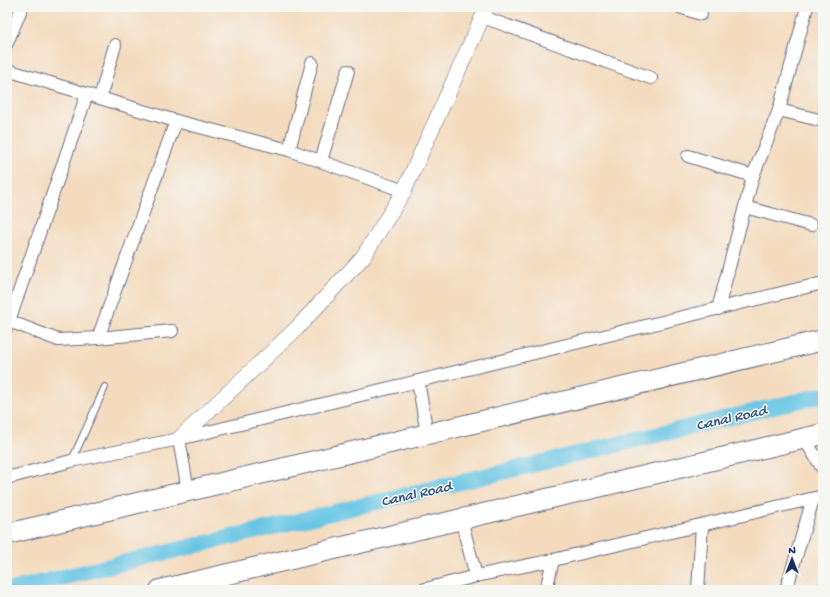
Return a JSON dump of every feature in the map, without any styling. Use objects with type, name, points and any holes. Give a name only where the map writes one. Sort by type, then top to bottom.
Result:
[{"type":"highway","points":[[7,534],[823,340]]},
{"type":"highway","points":[[160,590],[813,436]]},
{"type":"street","points":[[7,43],[22,7]]},
{"type":"street","points":[[680,7],[701,14]]},
{"type":"street","points":[[718,308],[753,176],[778,110],[807,7]]},
{"type":"street","points":[[179,440],[296,329],[363,257],[404,190],[485,12],[651,78]]},
{"type":"street","points":[[100,98],[116,45]]},
{"type":"street","points":[[289,150],[312,63]]},
{"type":"street","points":[[7,70],[176,121],[289,150],[404,190]]},
{"type":"street","points":[[321,161],[348,71]]},
{"type":"street","points":[[87,94],[8,324],[58,340],[172,331]]},
{"type":"street","points":[[778,110],[823,121]]},
{"type":"street","points":[[98,338],[176,121]]},
{"type":"street","points":[[688,156],[753,176]]},
{"type":"street","points":[[745,207],[811,225]]},
{"type":"street","points":[[7,478],[71,462],[179,440],[823,283]]},
{"type":"street","points":[[418,381],[427,434]]},
{"type":"street","points":[[813,436],[823,469]]},
{"type":"street","points":[[179,440],[188,491]]},
{"type":"street","points":[[422,590],[476,576],[552,560],[818,497]]},
{"type":"street","points":[[786,590],[818,497]]},
{"type":"street","points":[[461,519],[476,576]]},
{"type":"street","points":[[698,590],[702,525]]},
{"type":"street","points":[[546,590],[552,560]]},
{"type":"lane","points":[[71,462],[105,387]]},
{"type":"waterway","name":"Canal Road","points":[[10,590],[823,395]]}]
